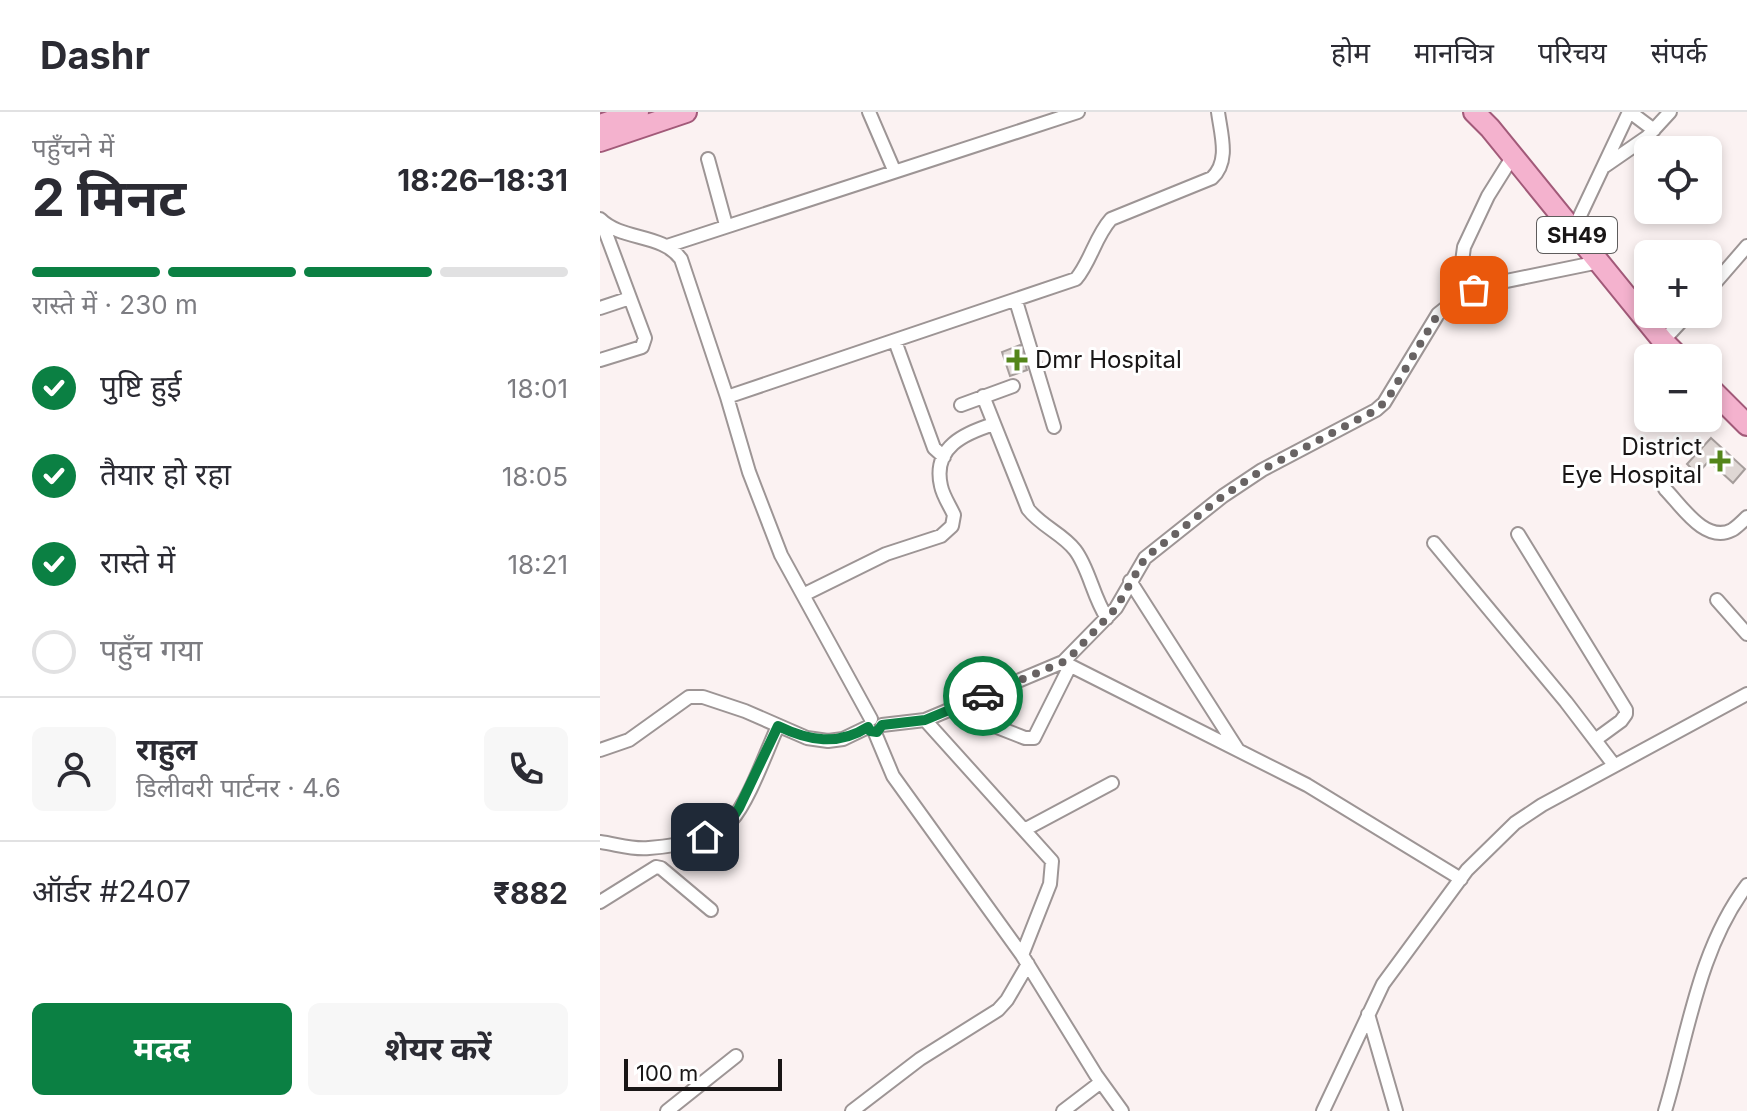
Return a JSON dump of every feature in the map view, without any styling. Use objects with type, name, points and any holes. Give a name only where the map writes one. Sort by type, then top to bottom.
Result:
[{"type":"main road","points":[[600,125],[638,112]]},
{"type":"main road","points":[[600,141],[686,112]]},
{"type":"main road","name":"SH49","points":[[1474,112],[1599,262],[1678,344]]},
{"type":"main road","name":"SH49","points":[[1489,112],[1634,288]]},
{"type":"main road","name":"SH49","points":[[1663,328],[1672,344]]},
{"type":"main road","points":[[1722,383],[1747,408]]},
{"type":"main road","points":[[1722,400],[1747,425]]},
{"type":"street","points":[[869,112],[894,170]]},
{"type":"street","points":[[667,246],[1076,112]]},
{"type":"street","points":[[727,397],[1076,279],[1083,271],[1102,228],[1111,219],[1212,178],[1223,162],[1218,112]]},
{"type":"street","points":[[1578,220],[1629,112],[1654,130]]},
{"type":"street","points":[[1603,167],[1654,130],[1670,112]]},
{"type":"street","points":[[1457,299],[1464,247],[1474,221],[1513,156]]},
{"type":"street","points":[[708,159],[726,225]]},
{"type":"street","points":[[601,220],[616,230],[667,246],[681,259],[753,484],[781,555],[874,726],[893,776],[1025,960],[1122,1111]]},
{"type":"street","points":[[600,360],[642,347],[645,343],[601,220]]},
{"type":"street","points":[[1722,275],[1747,246]]},
{"type":"street","points":[[951,709],[1025,738],[1034,738],[1067,664],[1116,608],[1145,558],[1223,496],[1262,470],[1376,410],[1384,403],[1438,314],[1457,299],[1482,286],[1599,262]]},
{"type":"street","points":[[600,308],[630,298]]},
{"type":"street","points":[[1016,301],[1054,427]]},
{"type":"street","points":[[1668,337],[1676,328]]},
{"type":"street","points":[[895,341],[934,448],[944,457]]},
{"type":"street","points":[[961,405],[1013,386]]},
{"type":"street","points":[[983,396],[1028,509],[1039,522],[1078,553],[1095,600],[1107,618]]},
{"type":"street","points":[[803,595],[886,554],[948,531],[954,515],[941,487],[944,457],[958,438],[994,424]]},
{"type":"street","points":[[1665,489],[1701,526],[1710,531],[1721,533],[1732,530],[1747,517]]},
{"type":"street","points":[[1518,534],[1626,710],[1621,721],[1595,740]]},
{"type":"street","points":[[1434,543],[1614,765]]},
{"type":"street","points":[[1130,581],[1238,750]]},
{"type":"street","points":[[1717,600],[1747,634]]},
{"type":"street","points":[[600,750],[629,740],[689,697],[703,697],[807,738],[828,741],[852,737],[874,726],[925,720],[1067,664],[1307,785],[1461,879]]},
{"type":"street","points":[[1323,1111],[1383,984],[1461,879],[1515,823],[1542,805],[1747,694]]},
{"type":"street","points":[[852,1111],[920,1059],[998,1010],[1025,960],[1053,874],[1052,861],[1047,853],[925,720]]},
{"type":"street","points":[[600,842],[649,848],[705,837],[720,829],[730,822],[739,808],[778,726]]},
{"type":"street","points":[[1024,830],[1112,783]]},
{"type":"street","points":[[600,902],[656,867],[711,910]]},
{"type":"street","points":[[1665,1111],[1712,947],[1732,905],[1747,885]]},
{"type":"street","points":[[1368,1014],[1396,1111]]},
{"type":"street","points":[[667,1111],[736,1056]]},
{"type":"street","points":[[1063,1111],[1101,1082]]},
{"type":"building","points":[[1020,345],[1027,370],[1010,376],[1002,352]]},
{"type":"building","points":[[1711,438],[1745,469],[1733,483],[1709,461],[1697,474],[1687,464]]},
{"type":"way so far","points":[[983,696],[1071,656],[1116,608],[1145,558],[1223,496],[1262,470],[1376,410],[1387,400],[1438,314],[1474,290]]},
{"type":"place","name":"Dmr Hospital","points":[[1017,360]]},
{"type":"place","name":"District Eye Hospital","points":[[1720,461]]},
{"type":"route","points":[[705,837],[730,822],[778,726],[807,738],[834,741],[852,737],[868,727],[870,731],[877,732],[882,725],[925,720],[983,696]]}]
